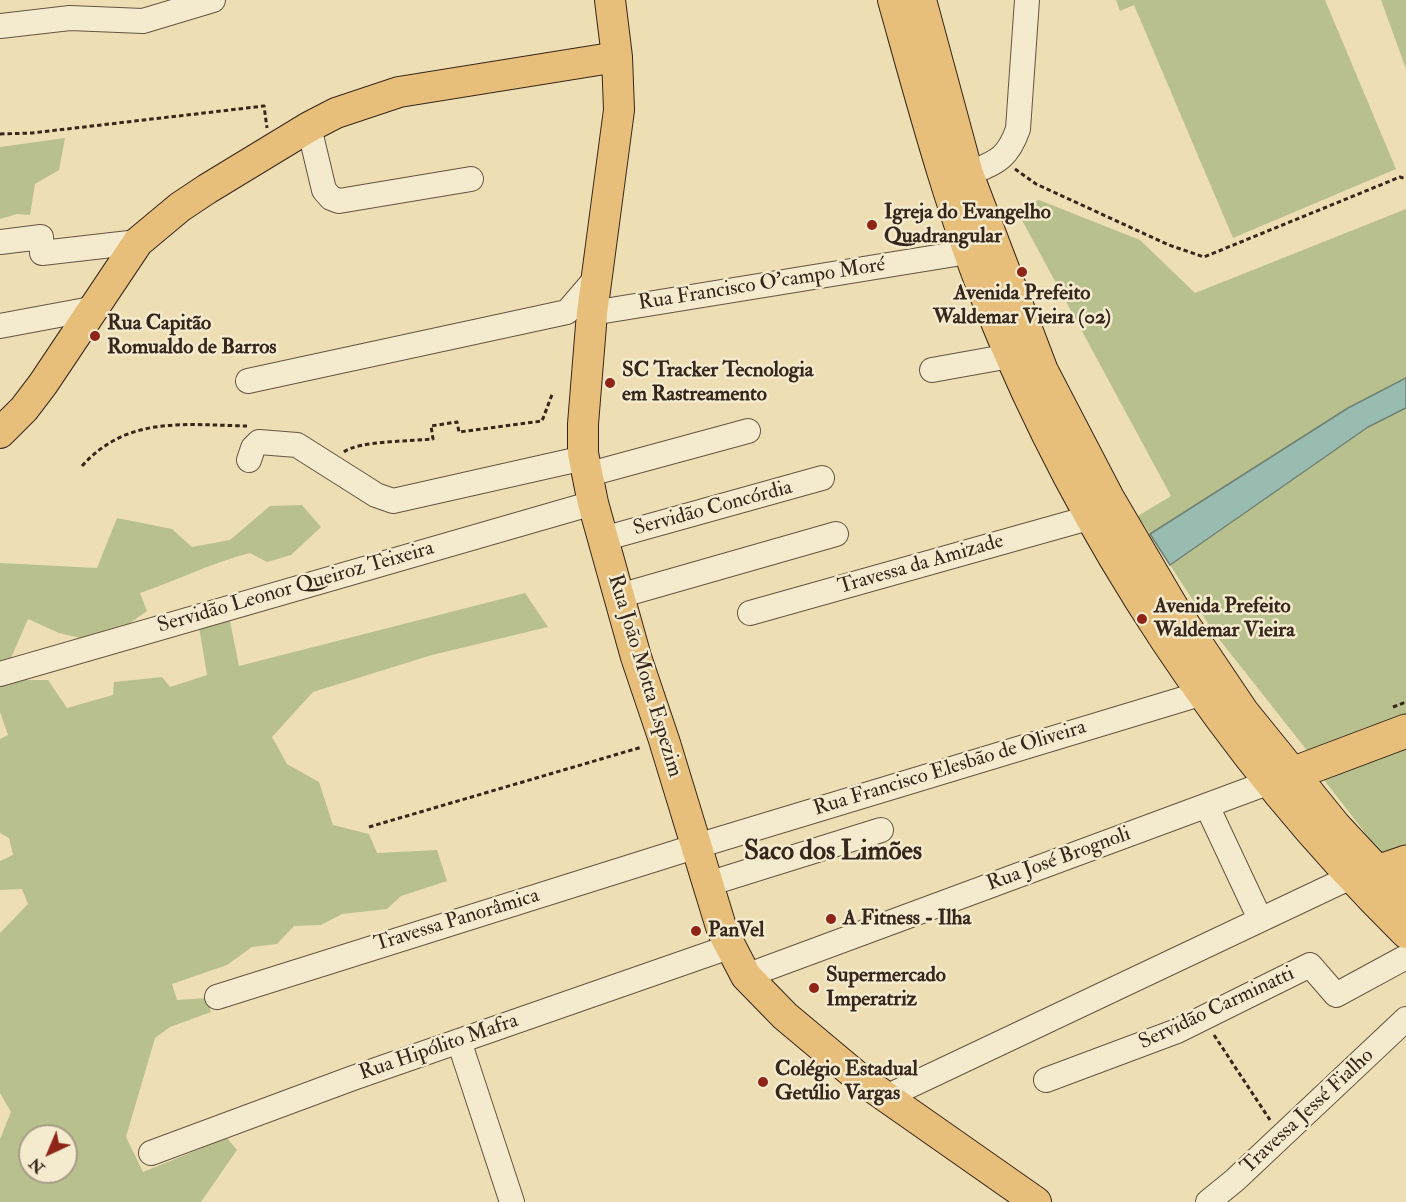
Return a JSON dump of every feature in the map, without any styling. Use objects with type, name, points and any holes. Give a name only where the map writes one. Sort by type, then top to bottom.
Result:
[{"type":"highway","points":[[1281,778],[1406,731]]},
{"type":"main road","name":"Rua João Motta Espezim","points":[[610,0],[617,57],[619,110],[592,313],[583,424],[585,467],[636,657],[729,947],[746,976],[785,1016],[886,1097],[1036,1202]]},
{"type":"main road","points":[[893,0],[930,133],[968,252],[1015,345],[1092,517],[1125,573],[1203,693],[1281,778],[1378,870],[1406,901]]},
{"type":"main road","points":[[921,0],[1015,345],[1043,370],[1077,437],[1175,610],[1243,711],[1281,778]]},
{"type":"main road","points":[[2,426],[43,384],[138,242],[180,207],[270,150],[336,112],[399,92],[617,57]]},
{"type":"main road","points":[[1378,870],[1406,933]]},
{"type":"street","points":[[0,26],[70,18],[143,21],[213,0]]},
{"type":"street","points":[[969,174],[1002,159],[1012,145],[1018,129],[1028,0]]},
{"type":"street","points":[[309,127],[324,190],[331,198],[339,201],[471,179]]},
{"type":"street","points":[[0,242],[41,237],[42,253],[138,242]]},
{"type":"street","name":"Rua Francisco O'campo Moré","points":[[592,313],[968,252]]},
{"type":"street","points":[[248,381],[567,312],[597,277]]},
{"type":"street","points":[[0,326],[92,309]]},
{"type":"street","points":[[932,370],[1015,345]]},
{"type":"street","points":[[249,460],[253,448],[259,442],[297,445],[376,495],[393,501],[585,467],[748,431]]},
{"type":"street","name":"Servidão Concórdia","points":[[603,539],[822,478]]},
{"type":"street","name":"Servidão Leonor Queiroz Teixeira","points":[[0,674],[593,503]]},
{"type":"street","name":"Travessa da Amizade","points":[[750,613],[1092,517]]},
{"type":"street","points":[[619,596],[836,534]]},
{"type":"street","name":"Rua Francisco Elesbão de Oliveira","points":[[697,846],[1203,693]]},
{"type":"street","name":"Rua José Brognoli","points":[[746,976],[1281,778]]},
{"type":"street","points":[[1207,806],[1260,919]]},
{"type":"street","points":[[708,884],[881,830]]},
{"type":"street","name":"Travessa Panorâmica","points":[[217,997],[697,846]]},
{"type":"street","points":[[886,1097],[1260,919],[1378,870]]},
{"type":"street","name":"Rua Hipólito Mafra","points":[[151,1153],[459,1041],[729,947]]},
{"type":"street","name":"Servidão Carminatti","points":[[1046,1080],[1146,1044],[1310,965],[1336,995],[1406,957]]},
{"type":"street","name":"Travessa Jessé Fialho","points":[[1208,1202],[1281,1137],[1406,1019]]},
{"type":"street","points":[[459,1041],[512,1202]]},
{"type":"path","points":[[0,134],[264,106],[270,150]]},
{"type":"path","points":[[1002,159],[1035,184],[1169,245],[1204,257],[1400,177],[1406,179]]},
{"type":"path","points":[[433,439],[431,426],[457,422],[459,432],[542,421],[553,392]]},
{"type":"path","points":[[369,827],[664,740]]},
{"type":"path","points":[[1202,1018],[1281,1137]]},
{"type":"green space","points":[[1116,0],[1325,0],[1396,169],[1233,238],[1134,5],[1120,11]]},
{"type":"green space","points":[[1381,0],[1406,0],[1406,69]]},
{"type":"green space","points":[[65,138],[59,170],[35,184],[30,215],[17,214],[0,219],[0,147]]},
{"type":"green space","points":[[1039,200],[1140,240],[1195,293],[1406,209],[1406,723],[1313,758],[1215,634],[1138,516],[1171,496],[1016,209]]},
{"type":"green space","points":[[302,505],[321,527],[291,555],[267,562],[250,553],[140,593],[147,611],[102,643],[59,633],[28,619],[4,674],[10,680],[48,680],[67,708],[113,695],[114,682],[162,677],[170,687],[207,675],[199,627],[230,621],[239,666],[525,593],[548,627],[432,655],[313,692],[272,737],[287,764],[319,782],[333,825],[369,834],[377,853],[437,850],[447,881],[401,896],[387,909],[342,914],[321,925],[294,926],[277,944],[252,947],[227,965],[172,984],[177,1000],[207,998],[211,1012],[170,1027],[155,1038],[126,1137],[143,1172],[227,1138],[237,1150],[201,1202],[0,1202],[0,1139],[11,1112],[0,1093],[0,933],[28,904],[22,889],[0,890],[0,861],[13,855],[9,838],[0,833],[0,739],[8,735],[0,712],[0,563],[97,568],[117,518],[172,529],[192,547],[230,540],[270,506]]},
{"type":"green space","points":[[1406,745],[1406,847],[1383,856],[1321,776]]},
{"type":"water","points":[[1406,378],[1406,408],[1368,427],[1170,565],[1150,534],[1348,408]]},
{"type":"place","name":"Igreja do Evangelho Quadrangular","points":[[872,225]]},
{"type":"place","name":"Avenida Prefeito Waldemar Vieira (02)","points":[[1022,272]]},
{"type":"place","name":"Rua Capitão Romualdo de Barros","points":[[95,336]]},
{"type":"place","name":"SC Tracker Tecnologia em Rastreamento","points":[[610,383]]},
{"type":"place","name":"Avenida Prefeito Waldemar Vieira","points":[[1142,619]]},
{"type":"place","name":"A Fitness - Ilha","points":[[831,919]]},
{"type":"place","name":"PanVel","points":[[696,931]]},
{"type":"place","name":"Supermercado Imperatriz","points":[[814,988]]},
{"type":"place","name":"Colégio Estadual Getúlio Vargas","points":[[763,1082]]},
{"type":"district","name":"Saco dos Limões","points":[[833,853]]}]
